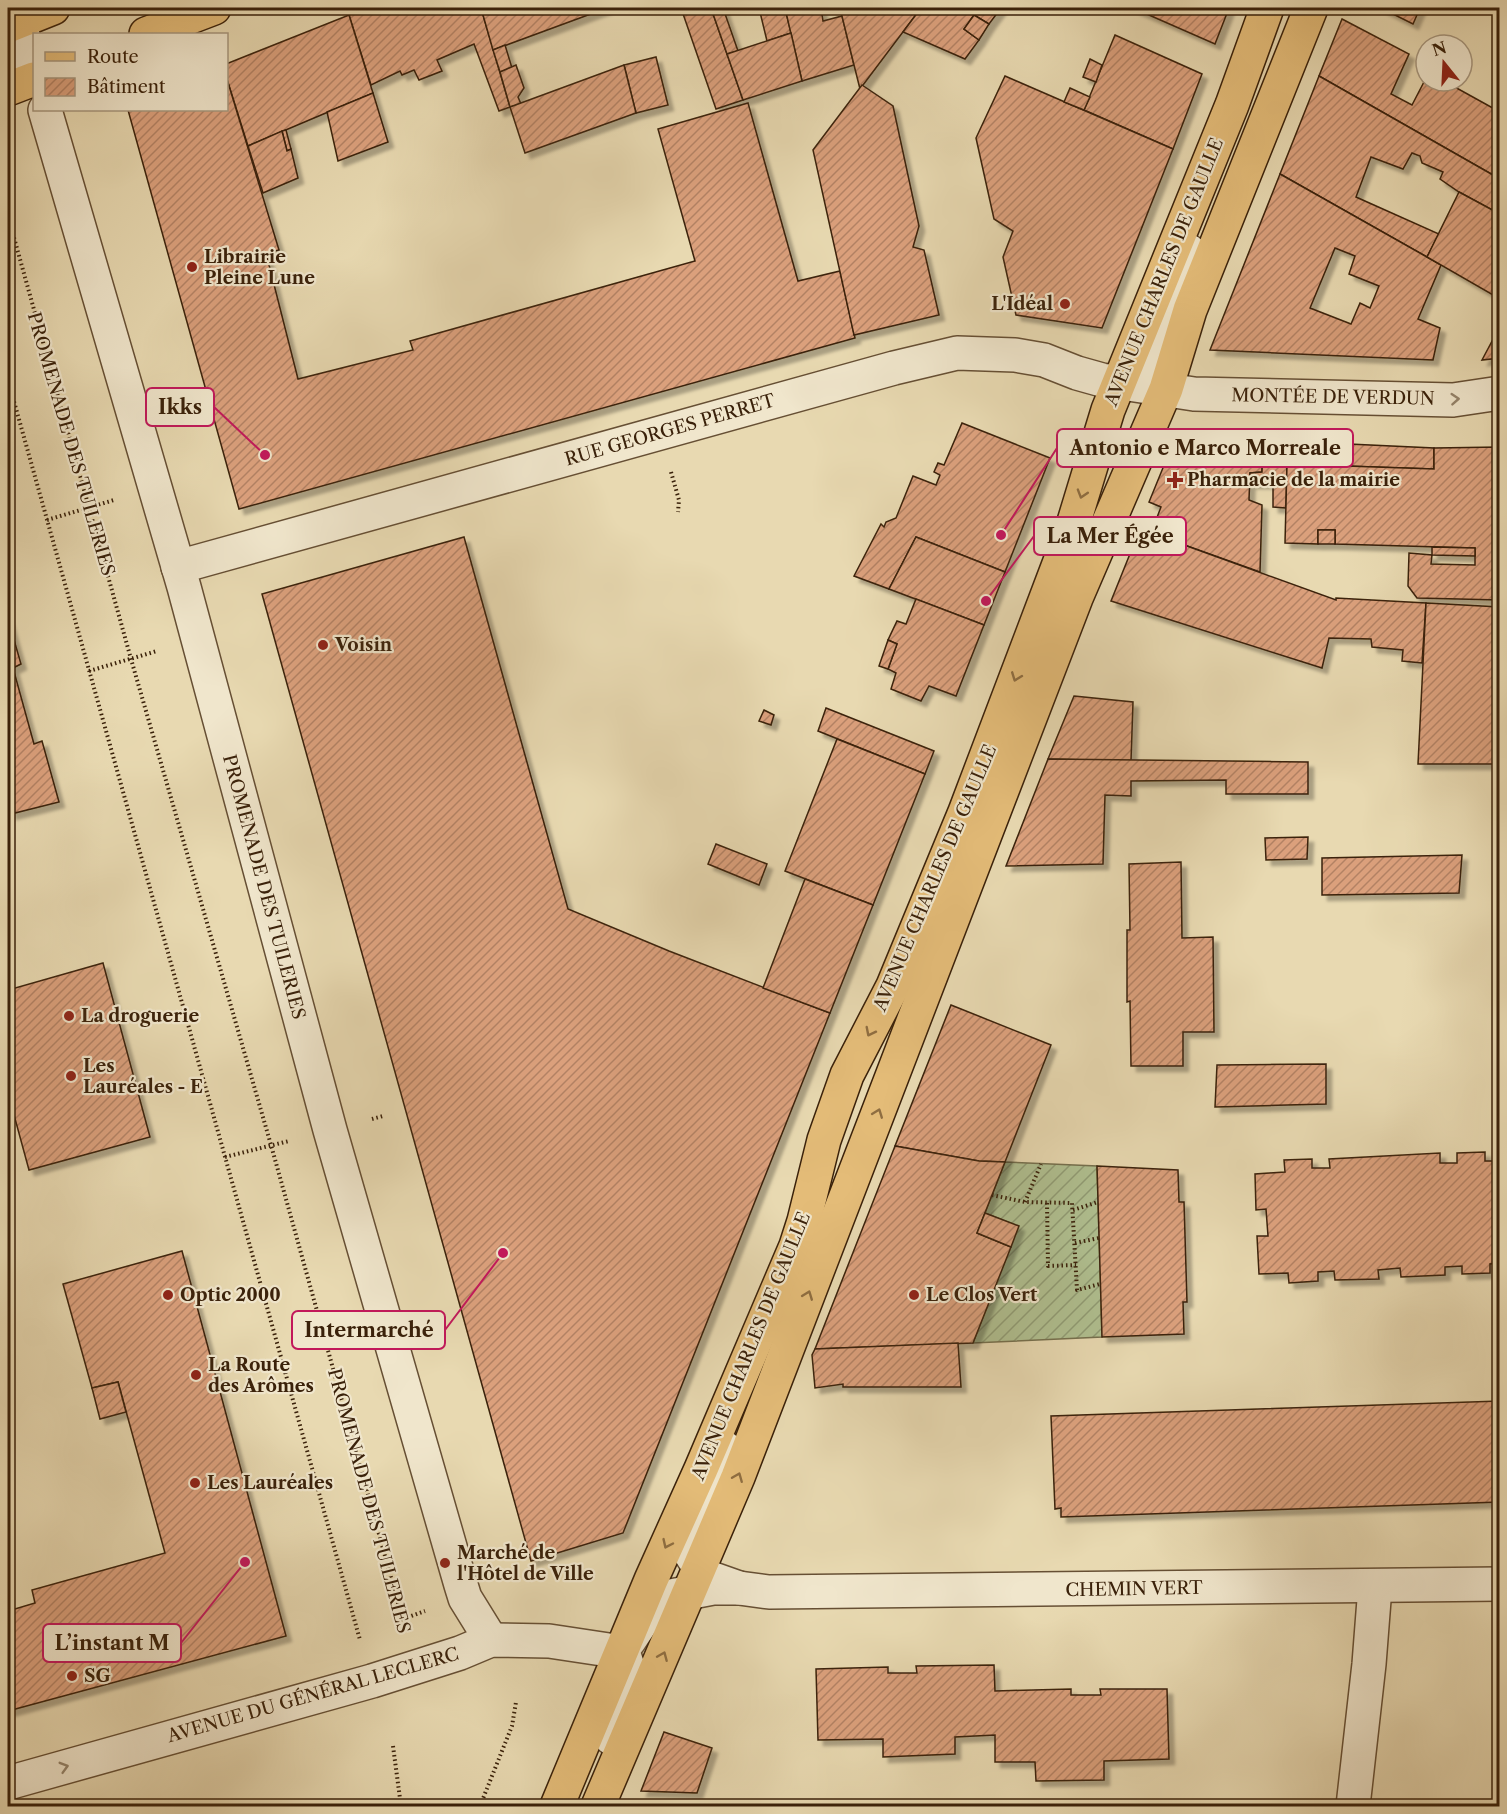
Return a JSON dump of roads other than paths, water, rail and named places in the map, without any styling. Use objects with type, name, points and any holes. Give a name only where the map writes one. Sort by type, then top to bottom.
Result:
[{"type":"main road","points":[[13,23],[53,8]]},
{"type":"main road","points":[[149,33],[214,8]]},
{"type":"main road","name":"AVENUE CHARLES DE GAULLE","points":[[557,1806],[651,1580],[796,1245],[824,1140],[847,1075],[893,986],[965,812],[1070,535],[1108,410],[1239,86],[1267,8]]},
{"type":"main road","name":"AVENUE CHARLES DE GAULLE","points":[[598,1806],[701,1567],[1076,598],[1166,389],[1190,310],[1311,8]]},
{"type":"main road","points":[[8,89],[33,77]]},
{"type":"street","points":[[13,23],[33,74]]},
{"type":"street","points":[[1166,389],[1155,375],[1152,358],[1179,275],[1237,135],[1239,86]]},
{"type":"street","name":"PROMENADE DES TUILERIES","points":[[48,119],[178,567],[330,1130],[458,1574],[465,1598],[491,1640]]},
{"type":"street","name":"RUE GEORGES PERRET","points":[[178,567],[894,368],[957,353],[1044,360],[1086,376],[1166,389]]},
{"type":"street","name":"MONTÉE DE VERDUN","points":[[1166,389],[1194,394],[1453,400],[1500,393]]},
{"type":"street","points":[[754,1590],[725,1574],[701,1567],[690,1553],[694,1527],[717,1473],[796,1245]]},
{"type":"street","name":"CHEMIN VERT","points":[[622,1653],[643,1620],[701,1567],[713,1588],[754,1590],[961,1592],[1500,1584]]},
{"type":"street","points":[[1353,1806],[1370,1664],[1376,1587]]},
{"type":"street","name":"AVENUE DU GÉNÉRAL LECLERC","points":[[8,1783],[406,1671],[491,1640],[549,1641],[622,1653]]},
{"type":"street","points":[[588,1806],[610,1738],[630,1689],[629,1664],[622,1653]]},
{"type":"place","name":"Librairie Pleine Lune","points":[[192,267]]},
{"type":"place","name":"L'Idéal","points":[[1065,304]]},
{"type":"place","name":"Ikks","points":[[265,455]]},
{"type":"place","name":"Pharmacie de la mairie","points":[[1175,480]]},
{"type":"place","name":"Antonio e Marco Morreale","points":[[1001,535]]},
{"type":"place","name":"La Mer Égée","points":[[986,601]]},
{"type":"place","name":"Voisin","points":[[323,645]]},
{"type":"place","name":"La droguerie","points":[[69,1016]]},
{"type":"place","name":"Les Lauréales - E","points":[[71,1076]]},
{"type":"place","name":"Intermarché","points":[[503,1253]]},
{"type":"place","name":"Optic 2000","points":[[168,1295]]},
{"type":"place","name":"Le Clos Vert","points":[[914,1295]]},
{"type":"place","name":"La Route des Arômes","points":[[196,1375]]},
{"type":"place","name":"Les Lauréales","points":[[195,1483]]},
{"type":"place","name":"L’instant M","points":[[245,1562]]},
{"type":"place","name":"Marché de l'Hôtel de Ville","points":[[445,1563]]},
{"type":"place","name":"SG","points":[[72,1676]]}]
